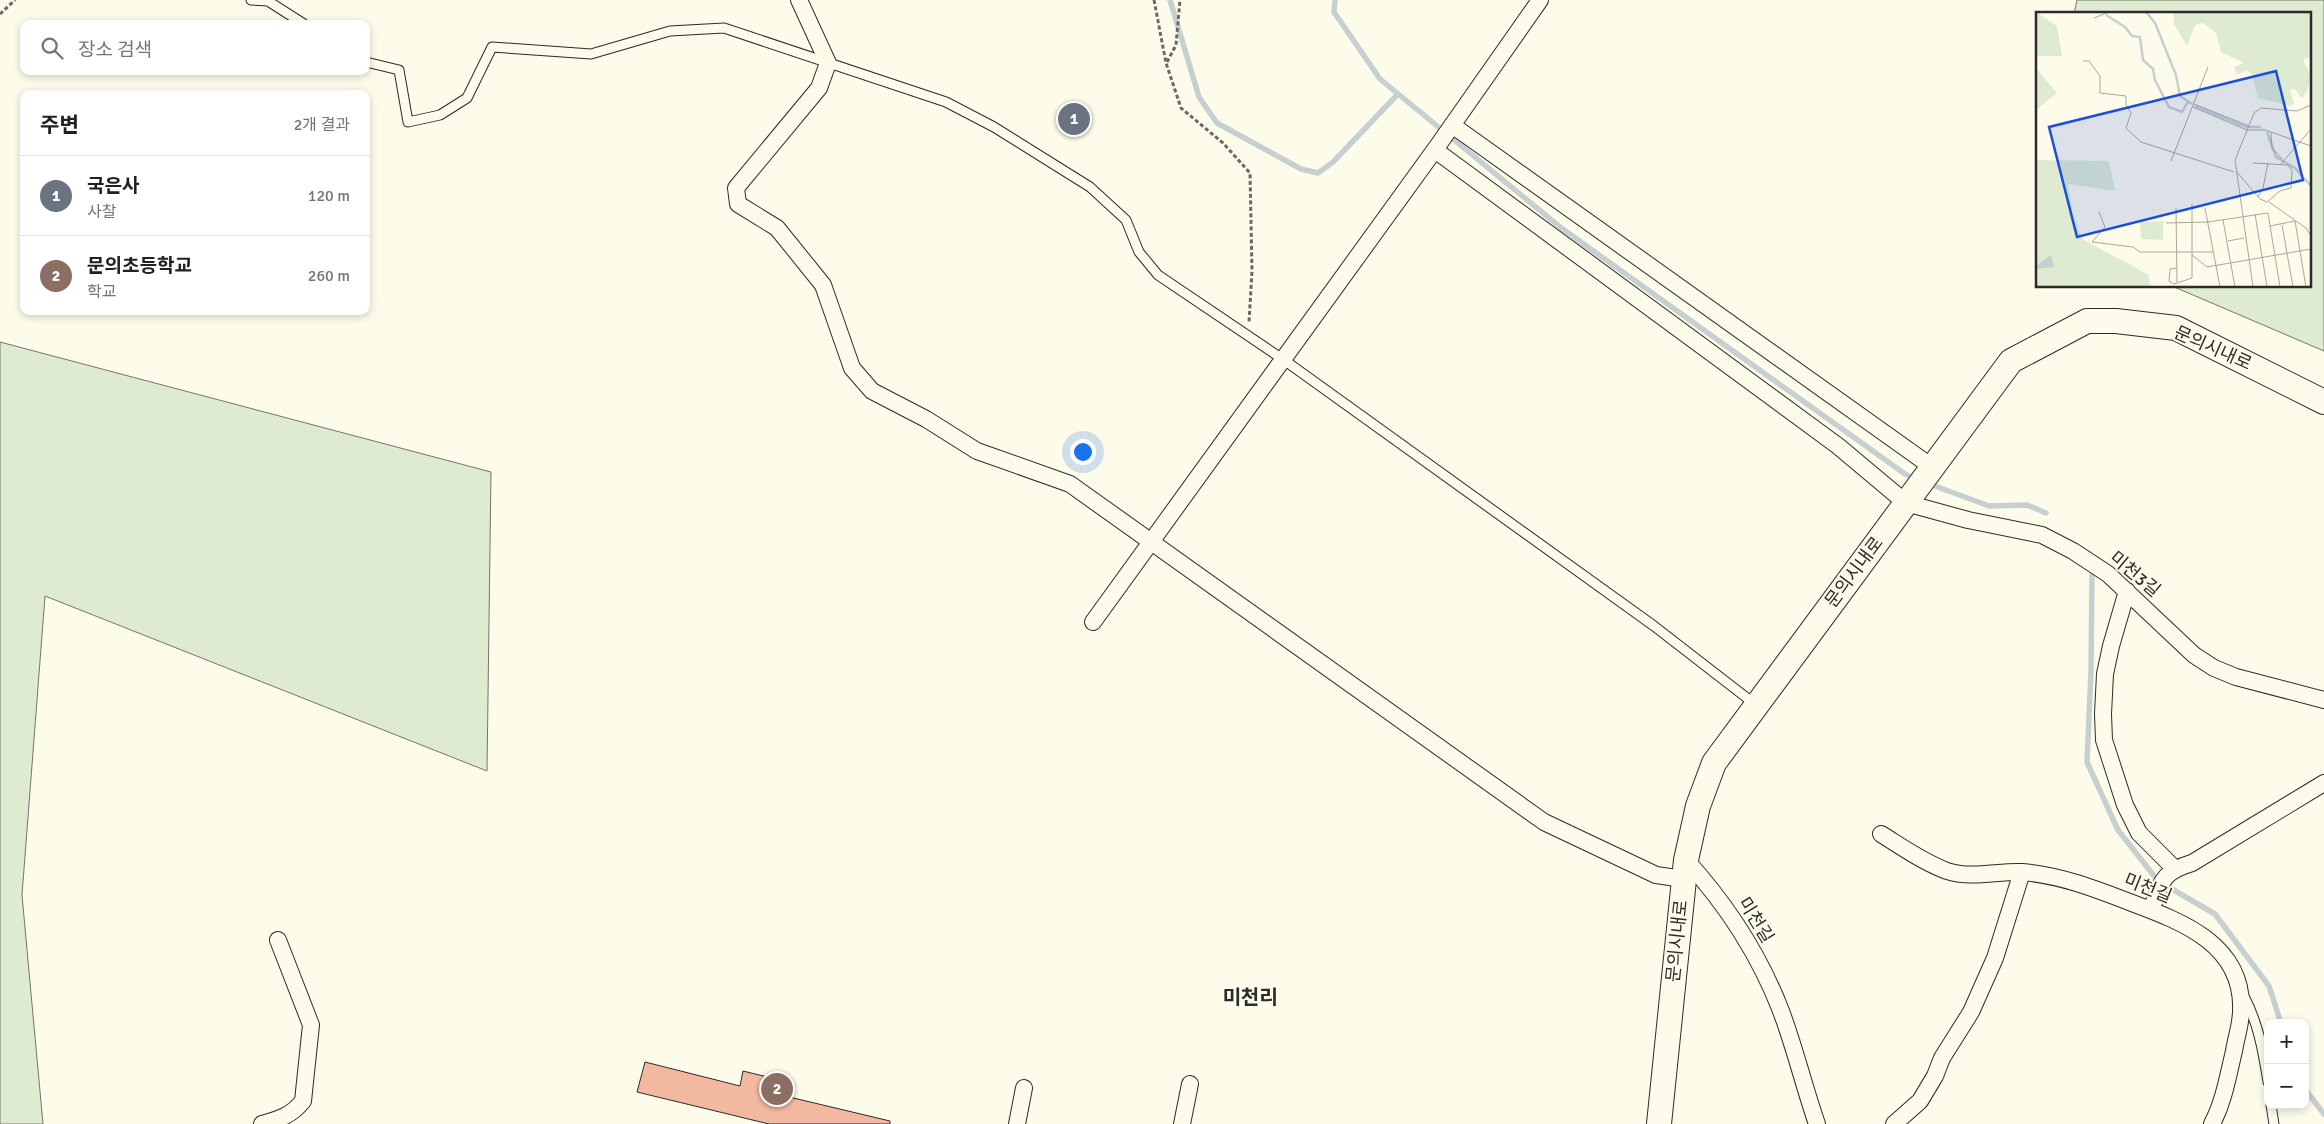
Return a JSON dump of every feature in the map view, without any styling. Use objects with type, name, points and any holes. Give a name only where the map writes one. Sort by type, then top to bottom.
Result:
[{"type":"street","points":[[799,0],[828,63],[819,88],[736,188],[738,204],[777,228],[823,286],[852,368],[872,391],[926,419],[977,450],[1070,484],[1544,822],[1656,876],[1685,870]]},
{"type":"street","points":[[1093,622],[1451,128],[1540,0]]},
{"type":"street","points":[[1451,128],[1920,484]]},
{"type":"street","points":[[1437,147],[1838,446],[1920,484]]},
{"type":"street","name":"문의시내로","points":[[1659,1124],[1685,870],[1698,806],[1714,763],[2011,361],[2087,321],[2116,321],[2176,328],[2324,402]]},
{"type":"street","name":"미천3길","points":[[1920,484],[1968,520],[2042,535],[2073,551],[2108,574],[2194,655],[2214,668],[2236,677],[2324,700]]},
{"type":"street","points":[[2127,590],[2105,674],[2104,740],[2125,805],[2139,833],[2170,871]]},
{"type":"street","points":[[2153,904],[2170,871],[2192,863],[2324,782]]},
{"type":"street","name":"미천길","points":[[1881,834],[1924,860],[1948,871],[1968,875],[2022,872],[2082,884],[2153,904],[2216,945],[2234,972],[2240,987],[2242,1011],[2225,1093],[2212,1124]]},
{"type":"street","name":"미천길","points":[[1685,870],[1708,885],[1732,916],[1756,956],[1781,1012],[1817,1124]]},
{"type":"street","points":[[1894,1124],[1920,1101],[1935,1076],[1942,1058],[1971,1012],[1995,958],[2022,872]]},
{"type":"street","points":[[262,1124],[282,1119],[295,1111],[302,1101],[311,1024],[288,970],[278,940]]},
{"type":"street","points":[[1182,1124],[1190,1084]]},
{"type":"street","points":[[1018,1124],[1024,1088]]},
{"type":"lane","points":[[251,0],[268,1],[298,20]]},
{"type":"lane","points":[[370,63],[399,70],[408,122],[440,115],[467,98],[492,47],[591,54],[670,31],[724,28],[946,102],[994,127],[1090,187],[1126,220],[1139,252],[1158,275],[1284,360],[1646,621],[1756,705]]},
{"type":"lane","points":[[2240,987],[2254,1014],[2262,1039],[2265,1064]]},
{"type":"lane","points":[[2272,1109],[2274,1124]]},
{"type":"path","points":[[0,14],[15,0]]},
{"type":"path","points":[[1154,0],[1166,63],[1181,108],[1223,143],[1250,174],[1252,271],[1248,335]]},
{"type":"path","points":[[1166,63],[1176,45],[1180,18],[1180,0]]},
{"type":"green space","points":[[2077,0],[2324,0],[2324,351],[2177,288],[2312,288],[2312,12],[2074,12]]},
{"type":"green space","points":[[0,342],[491,472],[487,771],[45,596],[22,895],[43,1124],[0,1124]]},
{"type":"building","points":[[645,1062],[740,1086],[743,1071],[788,1082],[785,1096],[890,1121],[890,1124],[769,1124],[637,1092]]},
{"type":"waterway","points":[[1170,0],[1199,97],[1217,123],[1301,169],[1318,173],[1333,162],[1398,94]]},
{"type":"waterway","points":[[1335,0],[1334,12],[1380,79],[1560,227],[1905,474],[1916,479]]},
{"type":"waterway","points":[[1927,483],[1989,506],[2027,505],[2046,513]]},
{"type":"waterway","points":[[2092,575],[2091,671],[2087,762],[2118,830],[2158,881],[2215,914],[2269,986],[2280,1019]]},
{"type":"waterway","points":[[2309,1094],[2324,1114]]},
{"type":"place","name":"국은사","points":[[1074,119]]},
{"type":"place","name":"문의초등학교","points":[[777,1089]]},
{"type":"district","name":"미천리","points":[[1250,997]]}]
